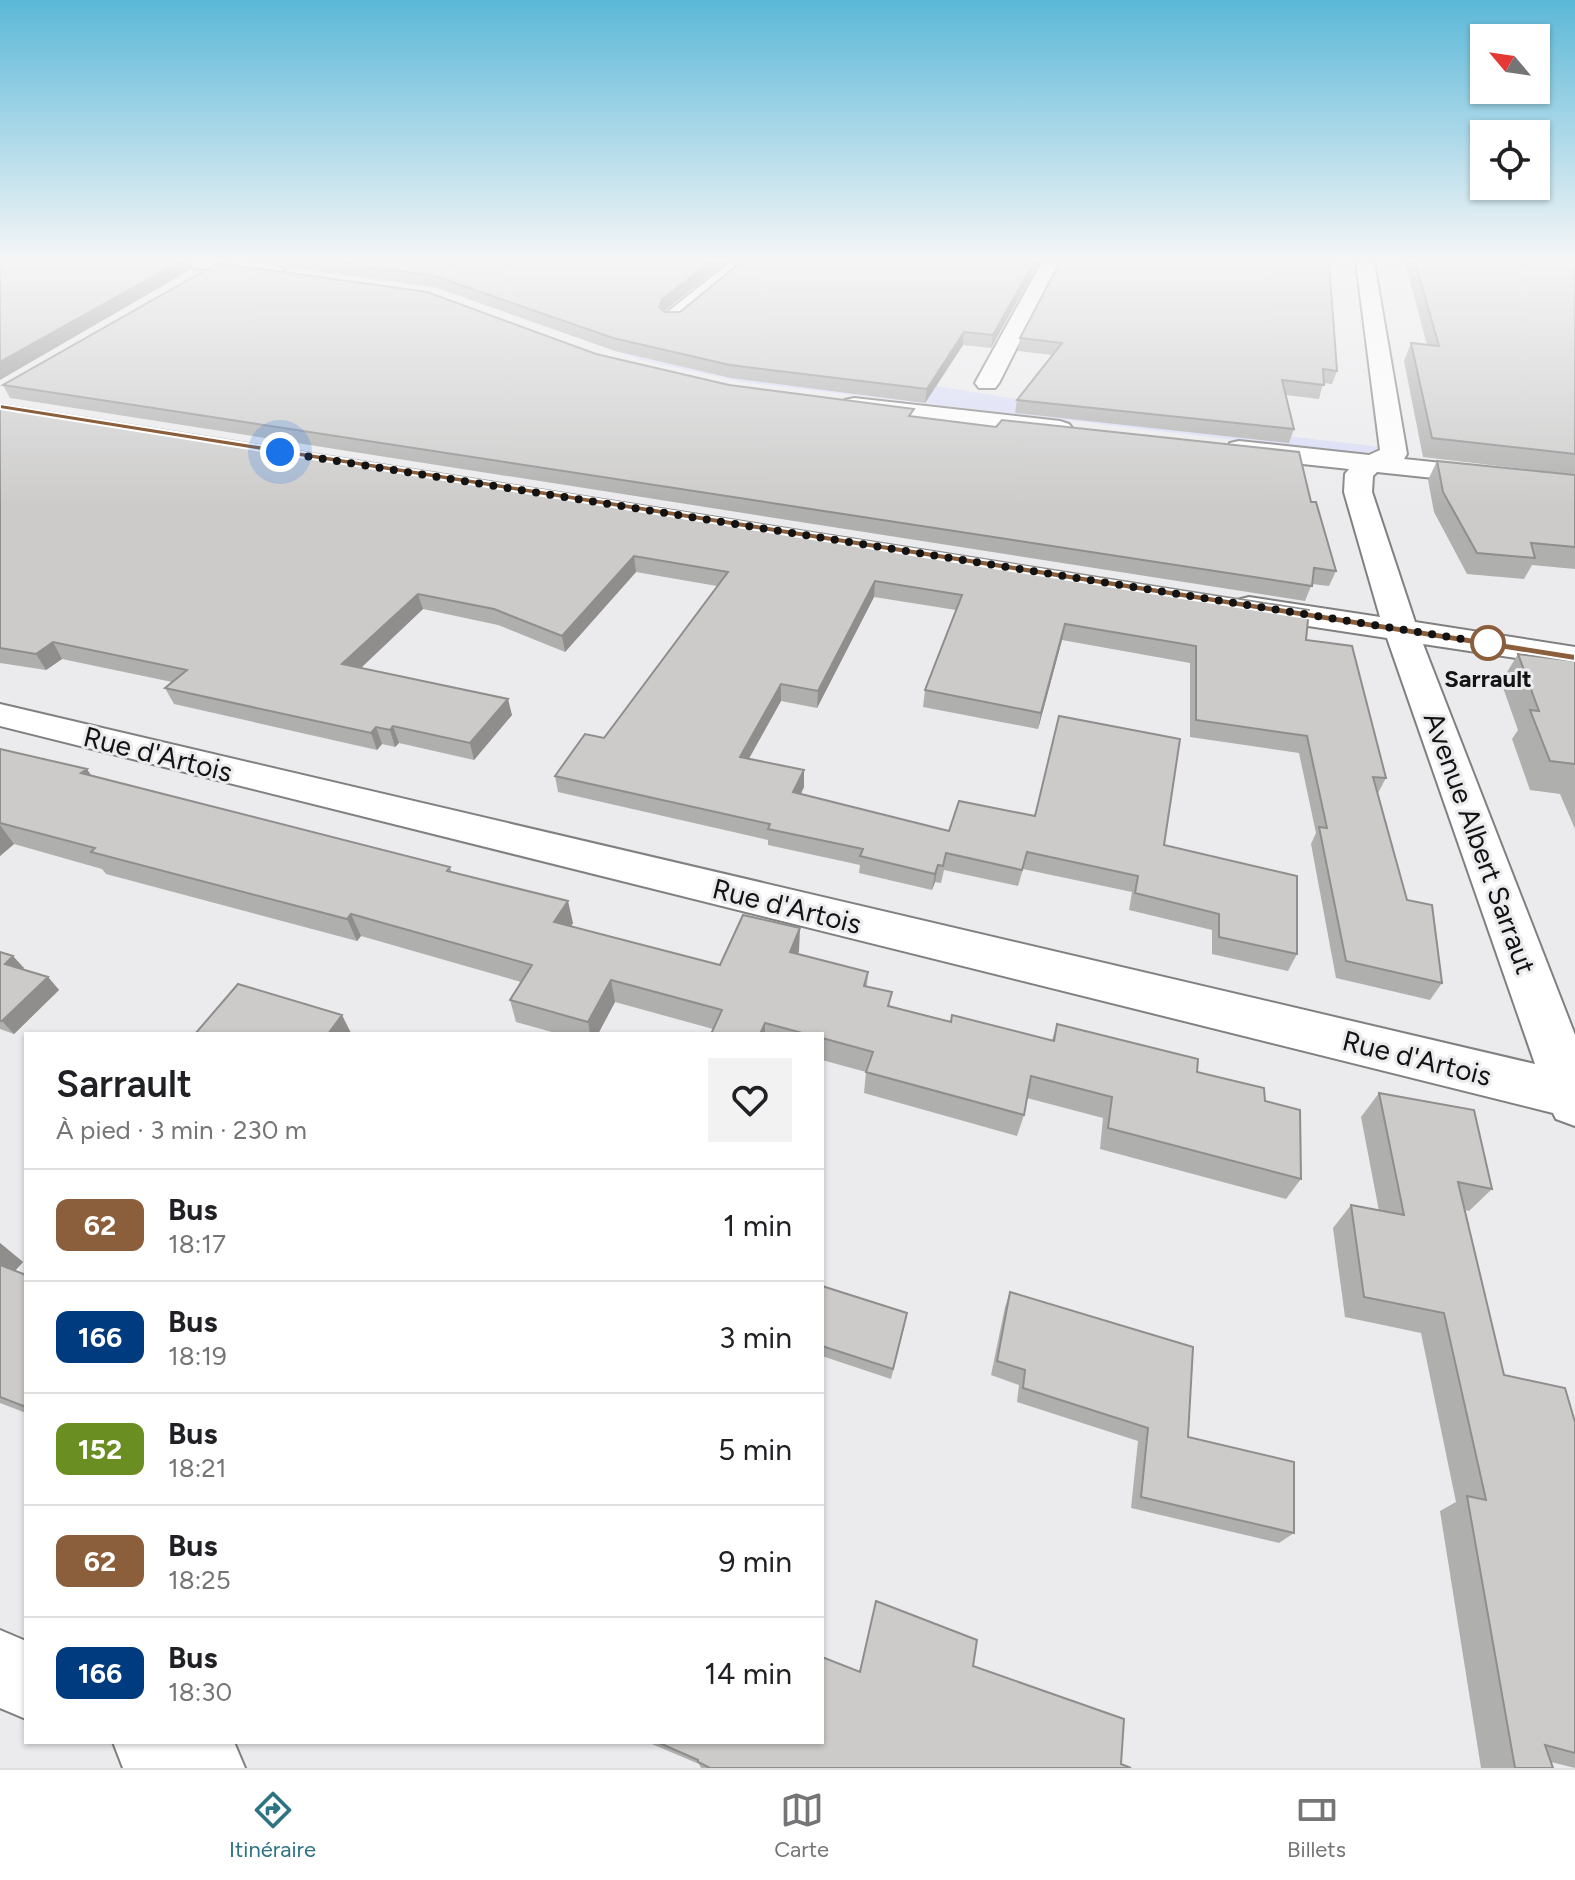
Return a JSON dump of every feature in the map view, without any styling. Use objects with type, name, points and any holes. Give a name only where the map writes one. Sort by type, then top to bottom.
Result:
[{"type":"street","points":[[987,383],[1007,345]]},
{"type":"street","points":[[1364,478],[1394,454],[1377,345]]},
{"type":"street","points":[[838,403],[1086,432]]},
{"type":"street","points":[[1212,446],[1364,478],[1575,485]]},
{"type":"street","name":"Avenue Albert Sarraut","points":[[1364,478],[1401,630],[1574,1098]]},
{"type":"street","points":[[1229,603],[1575,657]]},
{"type":"street","name":"Rue d'Artois","points":[[0,715],[1574,1098]]},
{"type":"street","points":[[0,1668],[24,1680]]},
{"type":"street","points":[[156,1744],[205,1768]]},
{"type":"shaded area","points":[[597,345],[709,345],[802,364],[1127,417],[1380,447],[1353,454],[1289,451],[1236,444],[1236,440],[743,382],[641,360]]},
{"type":"building","points":[[0,345],[31,345],[0,362]]},
{"type":"building","points":[[74,345],[570,345],[596,354],[729,385],[914,409],[909,416],[996,427],[1002,420],[1299,452],[1311,502],[1316,502],[1336,571],[1314,568],[1312,586],[3,385]]},
{"type":"building","points":[[641,345],[956,345],[927,389],[730,365]]},
{"type":"building","points":[[1061,345],[1335,345],[1337,371],[1323,369],[1324,385],[1282,380],[1294,429],[1017,400]]},
{"type":"building","points":[[1411,345],[1575,345],[1575,454],[1432,438]]},
{"type":"building","points":[[0,404],[1309,610],[1306,640],[1352,646],[1386,778],[1373,777],[1407,900],[1432,905],[1442,983],[1346,961],[1319,827],[1327,828],[1307,736],[1196,720],[1196,646],[1065,624],[1041,713],[925,690],[962,595],[875,581],[818,691],[781,684],[740,757],[804,770],[793,792],[949,831],[959,801],[1035,816],[1059,716],[1180,739],[1164,845],[1297,876],[1297,954],[1219,937],[1219,914],[1135,893],[1138,876],[1027,852],[1022,870],[946,853],[943,866],[938,865],[935,874],[860,856],[863,849],[768,829],[770,824],[555,776],[585,734],[604,738],[728,572],[634,556],[562,636],[494,609],[418,594],[342,664],[508,699],[470,743],[393,726],[390,730],[376,727],[371,733],[165,688],[187,670],[53,642],[36,654],[0,648]]},
{"type":"building","points":[[1437,461],[1575,475],[1575,547],[1531,543],[1535,558],[1477,553],[1443,492]]},
{"type":"building","points":[[1518,654],[1575,661],[1575,764],[1550,761],[1530,710],[1539,711]]},
{"type":"building","points":[[0,749],[87,769],[81,773],[450,867],[447,871],[568,901],[554,922],[720,965],[743,915],[800,928],[790,952],[868,972],[864,986],[892,992],[888,1006],[951,1022],[952,1015],[1054,1041],[1057,1024],[1198,1059],[1197,1072],[1264,1088],[1265,1101],[1300,1110],[1301,1179],[1108,1128],[1112,1097],[1031,1076],[1024,1115],[866,1072],[873,1052],[824,1039],[824,1032],[799,1032],[765,1023],[761,1032],[712,1032],[722,1010],[611,980],[588,1022],[510,1000],[532,965],[351,914],[347,919],[91,852],[95,848],[0,823]]},
{"type":"building","points":[[0,952],[13,956],[5,964],[48,977],[2,1021],[0,1021]]},
{"type":"building","points":[[238,984],[342,1015],[329,1032],[197,1032]]},
{"type":"building","points":[[1379,1093],[1474,1110],[1492,1189],[1458,1182],[1504,1375],[1565,1388],[1575,1422],[1575,1753],[1545,1745],[1553,1768],[1515,1768],[1467,1496],[1486,1500],[1444,1313],[1364,1297],[1351,1205],[1404,1215]]},
{"type":"building","points":[[0,1265],[24,1274],[24,1406],[0,1397]]},
{"type":"building","points":[[824,1287],[907,1313],[893,1369],[824,1347]]},
{"type":"building","points":[[1010,1292],[1193,1347],[1188,1437],[1294,1462],[1294,1533],[1141,1497],[1148,1428],[1023,1388],[1025,1370],[997,1361]]},
{"type":"building","points":[[876,1601],[977,1640],[973,1666],[1124,1719],[1121,1764],[1131,1768],[710,1768],[662,1744],[824,1744],[824,1658],[860,1672]]},
{"type":"bus line","name":"62","points":[[0,407],[1575,657]]},
{"type":"place","name":"Sarrault","points":[[1488,643]]},
{"type":"route","points":[[280,452],[1488,643]]}]
